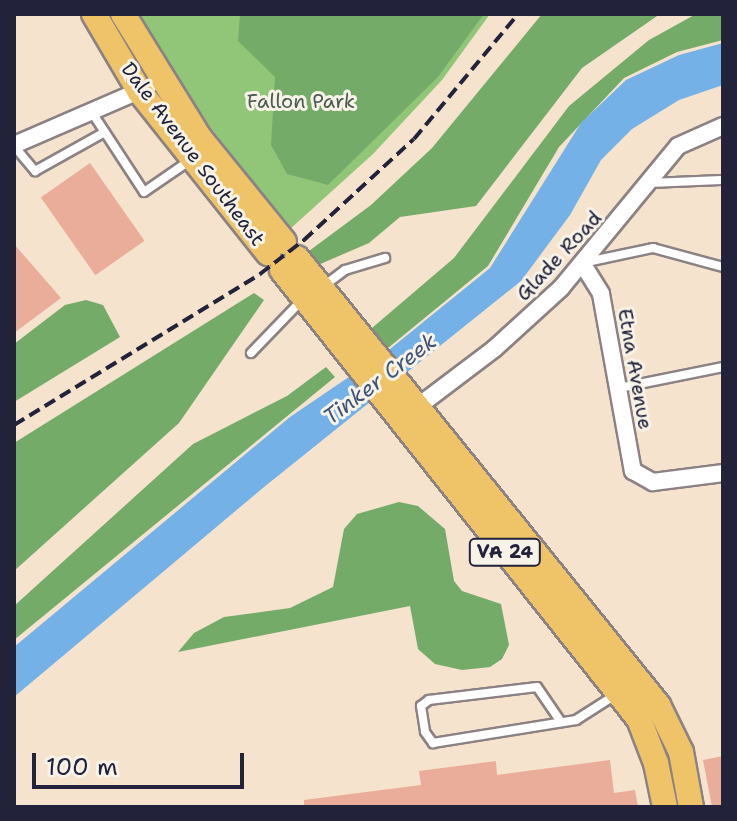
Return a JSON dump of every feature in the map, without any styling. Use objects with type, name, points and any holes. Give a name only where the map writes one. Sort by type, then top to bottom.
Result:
[{"type":"main road","name":"Dale Avenue Southeast","points":[[94,14],[318,302]]},
{"type":"main road","name":"Dale Avenue Southeast","points":[[123,14],[150,86],[192,159],[283,256]]},
{"type":"main road","name":"VA 24","points":[[318,302],[638,676],[675,739],[691,807]]},
{"type":"main road","name":"VA 24","points":[[405,405],[618,694],[648,741],[665,807]]},
{"type":"street","points":[[14,145],[93,114],[150,86]]},
{"type":"street","name":"Glade Road","points":[[405,405],[494,349],[582,263],[678,146],[723,126]]},
{"type":"street","name":"Etna Avenue","points":[[582,263],[601,294],[631,466],[646,481],[723,473]]},
{"type":"lane","points":[[93,114],[144,192],[192,159]]},
{"type":"lane","points":[[14,145],[35,171],[105,132]]},
{"type":"lane","points":[[647,183],[723,180]]},
{"type":"lane","points":[[582,263],[653,248],[723,267]]},
{"type":"lane","points":[[251,353],[318,302],[345,270],[385,258]]},
{"type":"lane","points":[[618,388],[723,367]]},
{"type":"lane","points":[[561,722],[537,687],[429,700],[421,706],[425,732],[433,743],[561,722],[586,715],[618,694],[638,676]]},
{"type":"green space","name":"Fallon Park","points":[[137,14],[490,14],[442,80],[373,154],[290,229],[181,90]]},
{"type":"green space","name":"Fallon Park","points":[[240,14],[484,14],[438,77],[328,185],[287,174],[271,145],[275,77],[238,41]]},
{"type":"green space","points":[[542,14],[660,14],[582,68],[476,206],[400,217],[369,243],[318,265],[309,251],[371,205],[432,148]]},
{"type":"green space","points":[[696,14],[723,14],[723,40],[677,52],[624,78],[559,147],[488,266],[388,348],[372,328],[454,258],[569,106],[649,40]]},
{"type":"green space","points":[[254,293],[264,300],[179,423],[14,571],[14,443]]},
{"type":"green space","points":[[86,300],[103,305],[120,337],[14,402],[14,344],[65,305]]},
{"type":"green space","points":[[326,367],[335,377],[14,640],[14,606],[193,444],[287,396]]},
{"type":"green space","points":[[399,502],[418,506],[445,529],[454,581],[462,591],[501,604],[509,645],[502,659],[490,667],[462,670],[435,664],[418,649],[410,606],[178,652],[194,633],[224,617],[290,608],[333,587],[344,529],[357,514]]},
{"type":"water","name":"Tinker Creek","points":[[723,43],[723,85],[679,100],[632,129],[601,160],[570,215],[521,281],[264,487],[14,697],[14,647],[290,417],[390,349],[490,268],[581,123],[626,80],[679,55]]},
{"type":"building","points":[[90,163],[144,241],[95,275],[41,197]]},
{"type":"building","points":[[14,244],[61,298],[14,333]]},
{"type":"building","points":[[723,756],[723,807],[712,807],[703,760]]},
{"type":"building","points":[[610,760],[614,793],[635,790],[638,807],[304,807],[304,800],[421,785],[419,771],[496,761],[497,775]]},
{"type":"railway","points":[[14,425],[260,274],[304,240],[414,139],[518,14]]}]
